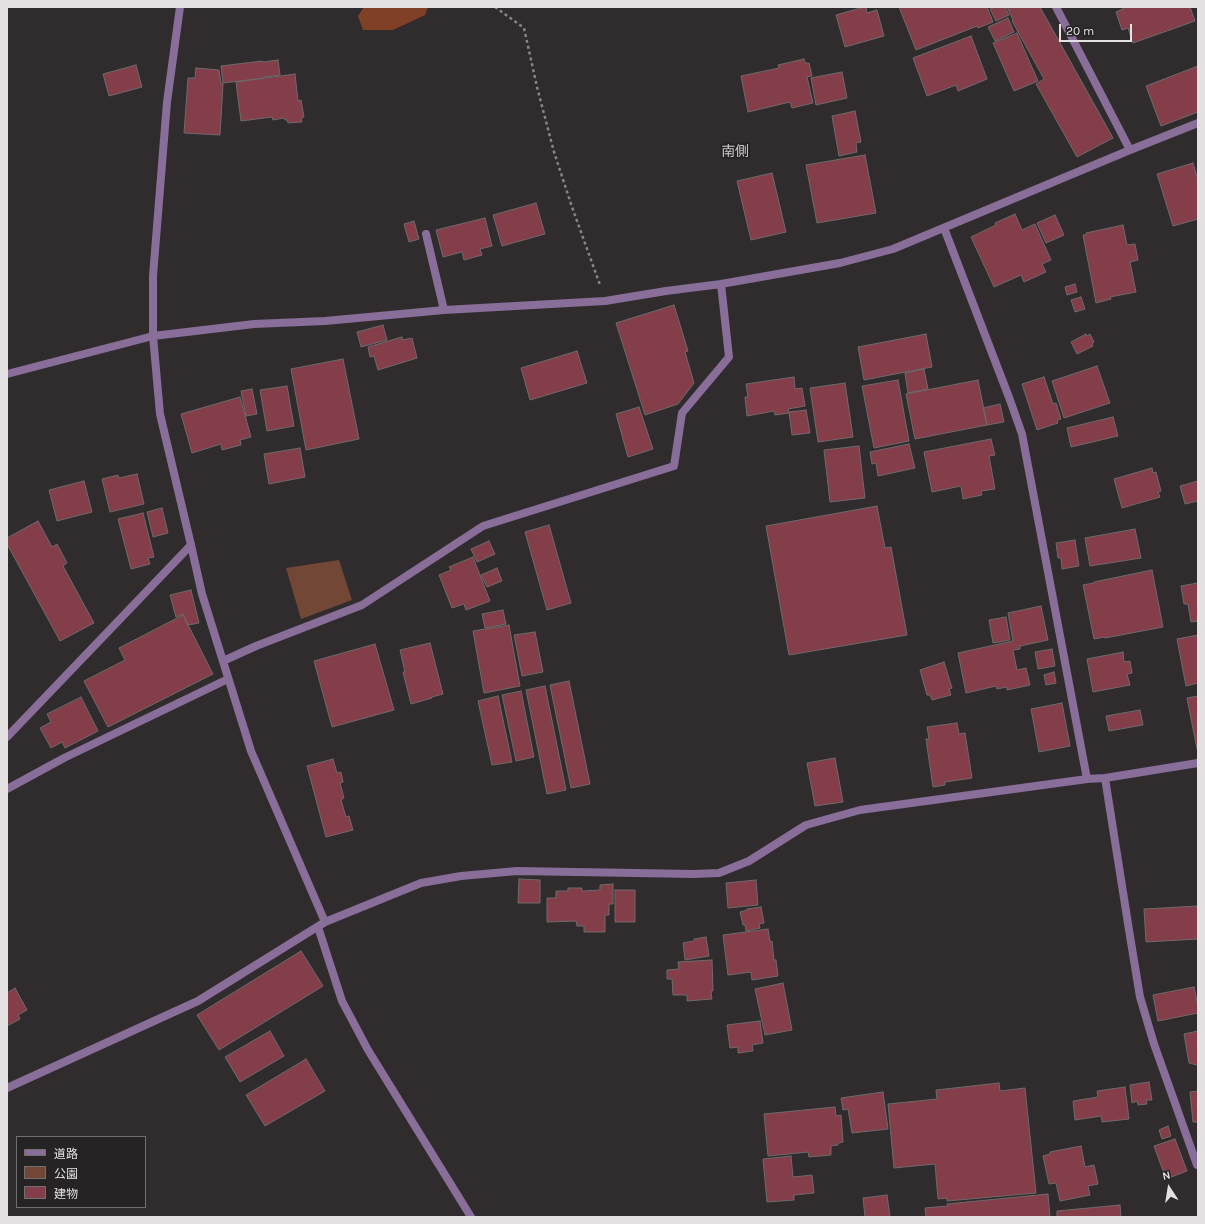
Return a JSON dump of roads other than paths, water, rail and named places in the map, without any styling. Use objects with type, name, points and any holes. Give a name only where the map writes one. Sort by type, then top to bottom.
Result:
[{"type":"street","points":[[180,7],[167,102],[153,276],[152,336],[160,414],[202,594],[251,751],[321,925],[342,1001],[368,1050],[471,1217]]},
{"type":"street","points":[[1056,7],[1130,150]]},
{"type":"street","points":[[7,374],[152,336],[254,324],[325,321],[444,310],[605,301],[721,284],[840,263],[893,250],[1130,150],[1198,123]]},
{"type":"street","points":[[944,228],[1022,434],[1088,778]]},
{"type":"street","points":[[426,234],[444,310]]},
{"type":"street","points":[[223,661],[256,646],[362,604],[483,526],[674,466],[682,413],[730,356],[721,284]]},
{"type":"street","points":[[7,736],[191,546]]},
{"type":"street","points":[[7,789],[64,758],[228,679]]},
{"type":"street","points":[[7,1088],[198,1001],[321,925],[421,883],[461,876],[517,871],[694,874],[719,872],[749,861],[806,825],[860,810],[1088,778],[1106,778],[1198,763]]},
{"type":"street","points":[[1106,778],[1140,997],[1154,1044],[1197,1165]]},
{"type":"district","name":"南側","points":[[735,152]]}]
